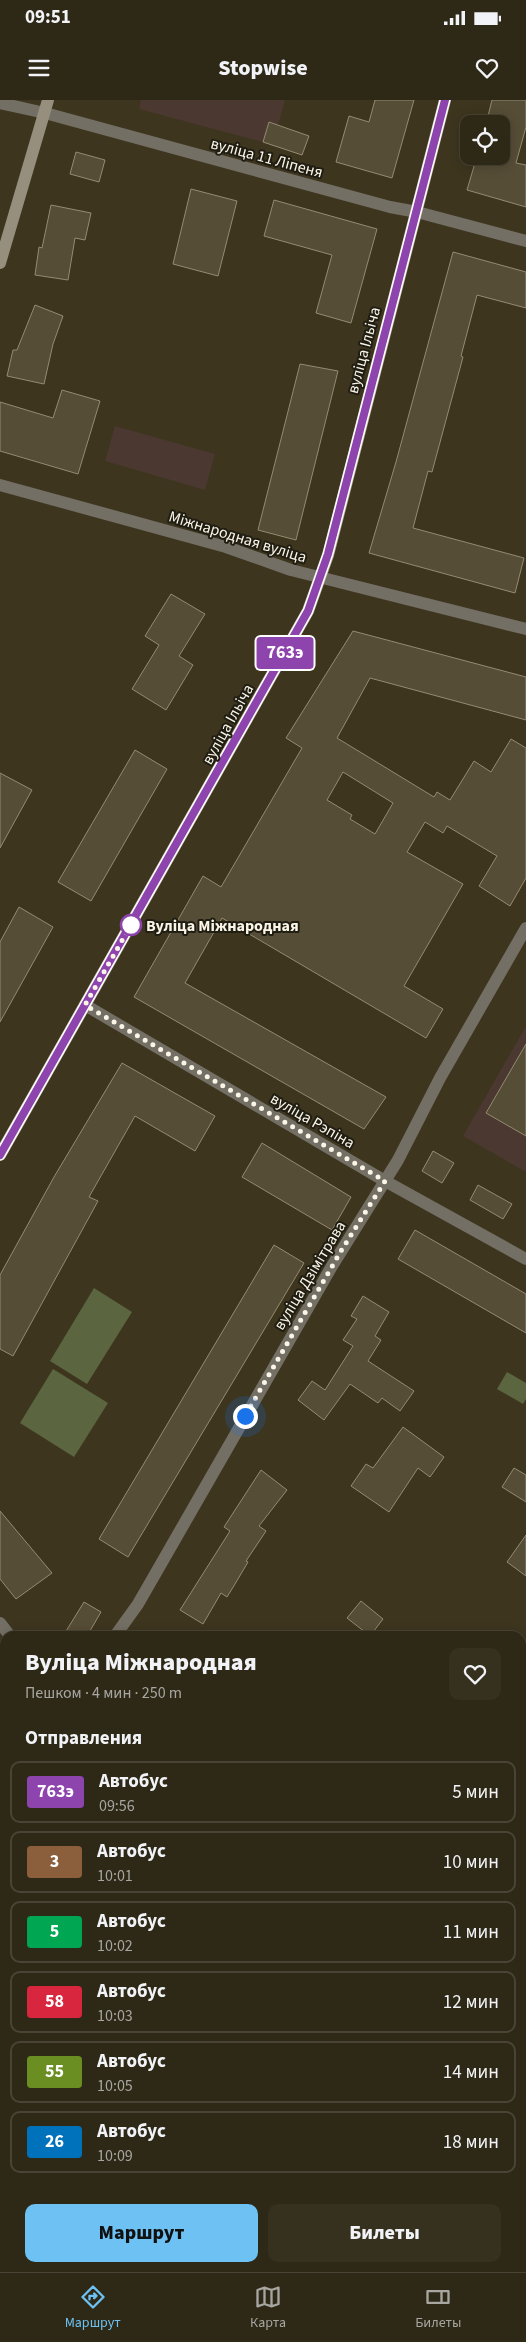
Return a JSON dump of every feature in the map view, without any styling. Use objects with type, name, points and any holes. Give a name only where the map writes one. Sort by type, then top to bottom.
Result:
[{"type":"main road","name":"вуліца Ільіча","points":[[0,1155],[308,611],[320,577],[445,100]]},
{"type":"street","points":[[0,262],[48,100]]},
{"type":"street","name":"вуліца 11 Ліпеня","points":[[0,103],[44,113],[390,207],[417,212],[526,241]]},
{"type":"street","name":"Міжнародная вуліца","points":[[0,485],[226,547],[291,570],[526,629]]},
{"type":"street","name":"вуліца Дзімітрава","points":[[119,1631],[138,1604],[341,1251],[385,1181],[440,1078],[526,928]]},
{"type":"street","name":"вуліца Рэпіна","points":[[85,1005],[385,1181],[526,1259]]},
{"type":"shaded area","points":[[141,100],[285,100],[278,125],[269,122],[263,142],[139,109]]},
{"type":"shaded area","points":[[115,426],[215,454],[205,490],[105,461]]},
{"type":"shaded area","points":[[526,1026],[526,1172],[463,1136]]},
{"type":"green space","points":[[94,1288],[132,1312],[87,1384],[50,1361]]},
{"type":"green space","points":[[53,1369],[108,1403],[74,1457],[20,1423]]},
{"type":"green space","points":[[507,1372],[526,1383],[526,1399],[523,1404],[497,1389]]},
{"type":"building","points":[[375,100],[414,100],[392,178],[336,162],[349,116],[369,122]]},
{"type":"building","points":[[492,100],[526,100],[526,127],[516,163],[526,165],[526,207],[467,190],[474,165],[510,165],[510,115],[488,115]]},
{"type":"building","points":[[269,122],[309,136],[302,155],[263,142]]},
{"type":"building","points":[[76,152],[105,160],[99,182],[70,174]]},
{"type":"building","points":[[191,189],[237,201],[218,276],[173,264]]},
{"type":"building","points":[[274,200],[377,229],[351,323],[316,313],[332,255],[264,236]]},
{"type":"building","points":[[51,205],[91,213],[85,240],[75,238],[68,280],[35,275],[39,247],[42,248]]},
{"type":"building","points":[[453,252],[526,272],[526,308],[477,295],[461,356],[463,357],[432,472],[428,471],[413,528],[524,558],[515,593],[369,553],[396,462]]},
{"type":"building","points":[[35,305],[63,316],[53,344],[44,384],[7,376],[13,350],[17,350]]},
{"type":"building","points":[[300,364],[338,371],[296,540],[258,530]]},
{"type":"building","points":[[62,390],[100,401],[78,474],[0,451],[0,402],[53,418]]},
{"type":"building","points":[[171,594],[205,614],[179,656],[193,665],[166,710],[132,689],[159,645],[145,636]]},
{"type":"building","points":[[353,631],[526,677],[526,720],[370,678],[337,738],[434,797],[437,792],[450,800],[474,761],[491,772],[511,739],[526,748],[526,878],[510,906],[479,886],[497,856],[447,826],[443,833],[425,822],[407,852],[463,884],[404,986],[443,1009],[426,1038],[222,918],[185,983],[386,1097],[364,1129],[134,997],[203,876],[221,887],[302,748],[286,738]],"holes":[[[343,772],[393,803],[375,834],[350,819],[352,815],[327,800]]]},
{"type":"building","points":[[135,750],[167,769],[91,901],[58,882]]},
{"type":"building","points":[[0,773],[32,790],[0,848]]},
{"type":"building","points":[[19,907],[53,927],[0,1022],[0,942]]},
{"type":"building","points":[[526,1044],[526,1136],[486,1113]]},
{"type":"building","points":[[122,1063],[215,1116],[195,1151],[135,1116],[89,1197],[98,1201],[13,1356],[0,1349],[0,1275],[54,1177]]},
{"type":"building","points":[[262,1143],[351,1197],[332,1230],[242,1177]]},
{"type":"building","points":[[433,1151],[454,1163],[442,1183],[422,1171]]},
{"type":"building","points":[[478,1185],[512,1204],[503,1219],[470,1200]]},
{"type":"building","points":[[415,1230],[526,1294],[526,1333],[398,1259]]},
{"type":"building","points":[[274,1245],[304,1263],[128,1557],[99,1539]]},
{"type":"building","points":[[363,1296],[389,1312],[375,1336],[381,1340],[368,1361],[414,1391],[400,1411],[382,1398],[378,1403],[350,1384],[324,1420],[298,1400],[312,1381],[325,1390],[353,1346],[343,1340],[357,1319],[351,1316]]},
{"type":"building","points":[[403,1427],[444,1457],[430,1477],[418,1468],[389,1512],[351,1486],[366,1464],[373,1468]]},
{"type":"building","points":[[514,1468],[526,1475],[526,1502],[502,1487]]},
{"type":"building","points":[[261,1470],[287,1490],[259,1526],[266,1531],[246,1561],[248,1562],[227,1597],[221,1593],[203,1624],[180,1610],[230,1531],[224,1527]]},
{"type":"building","points":[[0,1511],[52,1573],[16,1599],[0,1579]]},
{"type":"building","points":[[526,1535],[526,1576],[507,1562]]},
{"type":"building","points":[[361,1601],[383,1619],[374,1631],[364,1631],[347,1618]]},
{"type":"building","points":[[84,1602],[101,1612],[90,1631],[66,1631]]},
{"type":"bus line","name":"763э","points":[[0,1155],[232,749],[308,611],[328,554],[445,100]]},
{"type":"place","name":"Вуліца Міжнародная","points":[[131,925]]},
{"type":"route","points":[[131,925],[85,1005],[385,1181],[341,1251],[245,1416]]}]
